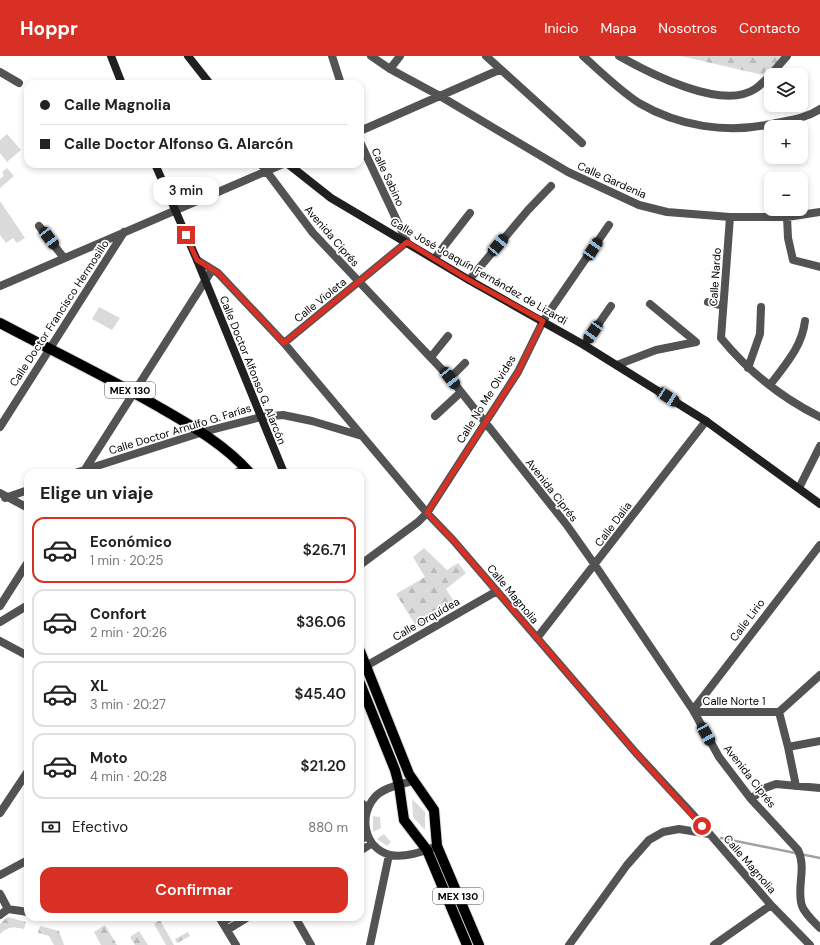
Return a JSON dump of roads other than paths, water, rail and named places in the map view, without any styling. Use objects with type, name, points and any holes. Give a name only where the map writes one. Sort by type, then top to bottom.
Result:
[{"type":"main road","name":"MEX 130","points":[[0,323],[134,392],[203,432],[247,469]]},
{"type":"main road","name":"MEX 130","points":[[364,663],[412,781],[427,798],[434,810],[432,848],[467,945]]},
{"type":"main road","name":"MEX 130","points":[[364,693],[395,770],[399,785],[404,820],[432,848],[479,945]]},
{"type":"street","points":[[111,56],[120,80]]},
{"type":"street","points":[[188,56],[207,80]]},
{"type":"street","points":[[332,56],[340,80]]},
{"type":"street","name":"Calle Gardenia","points":[[372,56],[390,69],[440,96],[568,172],[639,205],[667,212],[730,217],[787,217],[820,212]]},
{"type":"street","points":[[390,69],[400,56]]},
{"type":"street","points":[[486,56],[499,70],[582,143]]},
{"type":"street","points":[[583,56],[624,92],[638,102],[674,119],[702,126],[746,128],[805,118],[820,109]]},
{"type":"street","points":[[619,56],[672,83],[725,96],[740,95],[754,90],[787,56]]},
{"type":"street","points":[[364,129],[499,70]]},
{"type":"street","points":[[0,72],[19,83]]},
{"type":"street","name":"Calle Sabino","points":[[364,151],[407,242]]},
{"type":"street","name":"Calle Doctor Alfonso G. Alarcón","points":[[157,168],[197,260],[204,281],[282,469]]},
{"type":"street","points":[[0,286],[174,210],[262,168]]},
{"type":"street","name":"Avenida Ciprés","points":[[265,168],[312,233],[450,378],[566,524],[693,711],[719,757],[751,799],[798,850],[802,860],[800,899],[803,908],[820,928]]},
{"type":"street","name":"Calle José Joaquín Fernández de Lizardi","points":[[293,168],[331,198],[435,258],[469,280],[617,364],[706,421],[820,504]]},
{"type":"street","points":[[469,280],[528,210],[551,186]]},
{"type":"street","points":[[435,258],[470,213]]},
{"type":"street","name":"Calle Nardo","points":[[730,217],[721,338],[737,358],[748,368]]},
{"type":"street","points":[[787,217],[788,238],[793,260],[820,267]]},
{"type":"street","name":"Calle No Me Olvides","points":[[364,562],[418,522],[427,513],[518,372],[543,321],[609,225]]},
{"type":"street","points":[[39,226],[64,258]]},
{"type":"street","name":"Calle Doctor Francisco Hermosillo","points":[[0,427],[124,232]]},
{"type":"street","name":"Calle Violeta","points":[[284,343],[407,242]]},
{"type":"street","name":"Calle Magnolia","points":[[197,260],[218,273],[284,343],[427,513],[453,540],[636,753],[771,905],[810,945]]},
{"type":"street","points":[[85,469],[212,270]]},
{"type":"street","points":[[708,302],[723,306]]},
{"type":"street","points":[[617,364],[656,350],[696,342],[650,304]]},
{"type":"street","points":[[584,345],[611,306]]},
{"type":"street","points":[[761,307],[760,334],[748,368],[804,409],[820,417]]},
{"type":"street","points":[[770,385],[802,338],[805,321]]},
{"type":"street","points":[[431,357],[448,336]]},
{"type":"street","points":[[450,378],[465,363]]},
{"type":"street","points":[[434,416],[460,392]]},
{"type":"street","name":"Calle Doctor Arnulfo G. Farías","points":[[90,469],[203,432],[261,417],[283,416],[312,421],[362,436]]},
{"type":"street","name":"Calle Dalia","points":[[537,638],[706,421]]},
{"type":"street","points":[[799,488],[820,446]]},
{"type":"street","points":[[2,496],[24,491]]},
{"type":"street","points":[[2,496],[24,506]]},
{"type":"street","name":"Calle Lirio","points":[[693,711],[820,545]]},
{"type":"street","points":[[0,606],[24,568]]},
{"type":"street","name":"Calle Orquídea","points":[[364,657],[497,592]]},
{"type":"street","points":[[0,622],[24,608]]},
{"type":"street","points":[[0,641],[24,654]]},
{"type":"street","points":[[779,712],[820,675]]},
{"type":"street","points":[[364,680],[373,684]]},
{"type":"street","name":"Calle Norte 1","points":[[693,711],[779,712],[796,786]]},
{"type":"street","points":[[788,747],[820,741]]},
{"type":"street","points":[[1,810],[24,776]]},
{"type":"street","points":[[364,822],[368,808],[376,797],[387,789],[412,781]]},
{"type":"street","points":[[751,799],[770,785],[776,784],[820,788]]},
{"type":"street","points":[[364,805],[368,808]]},
{"type":"street","points":[[569,945],[627,865],[649,840],[663,832],[679,829],[709,834]]},
{"type":"street","points":[[364,838],[380,851],[389,855],[409,855],[432,848]]},
{"type":"street","points":[[364,849],[372,844]]},
{"type":"street","points":[[370,945],[389,855]]},
{"type":"street","points":[[0,876],[24,862]]},
{"type":"street","points":[[0,894],[8,909]]},
{"type":"street","points":[[714,945],[771,905]]},
{"type":"street","points":[[0,915],[8,909],[24,911]]},
{"type":"street","points":[[297,921],[310,945]]},
{"type":"street","points":[[223,923],[236,945]]},
{"type":"waterway","points":[[721,838],[820,858]]}]
